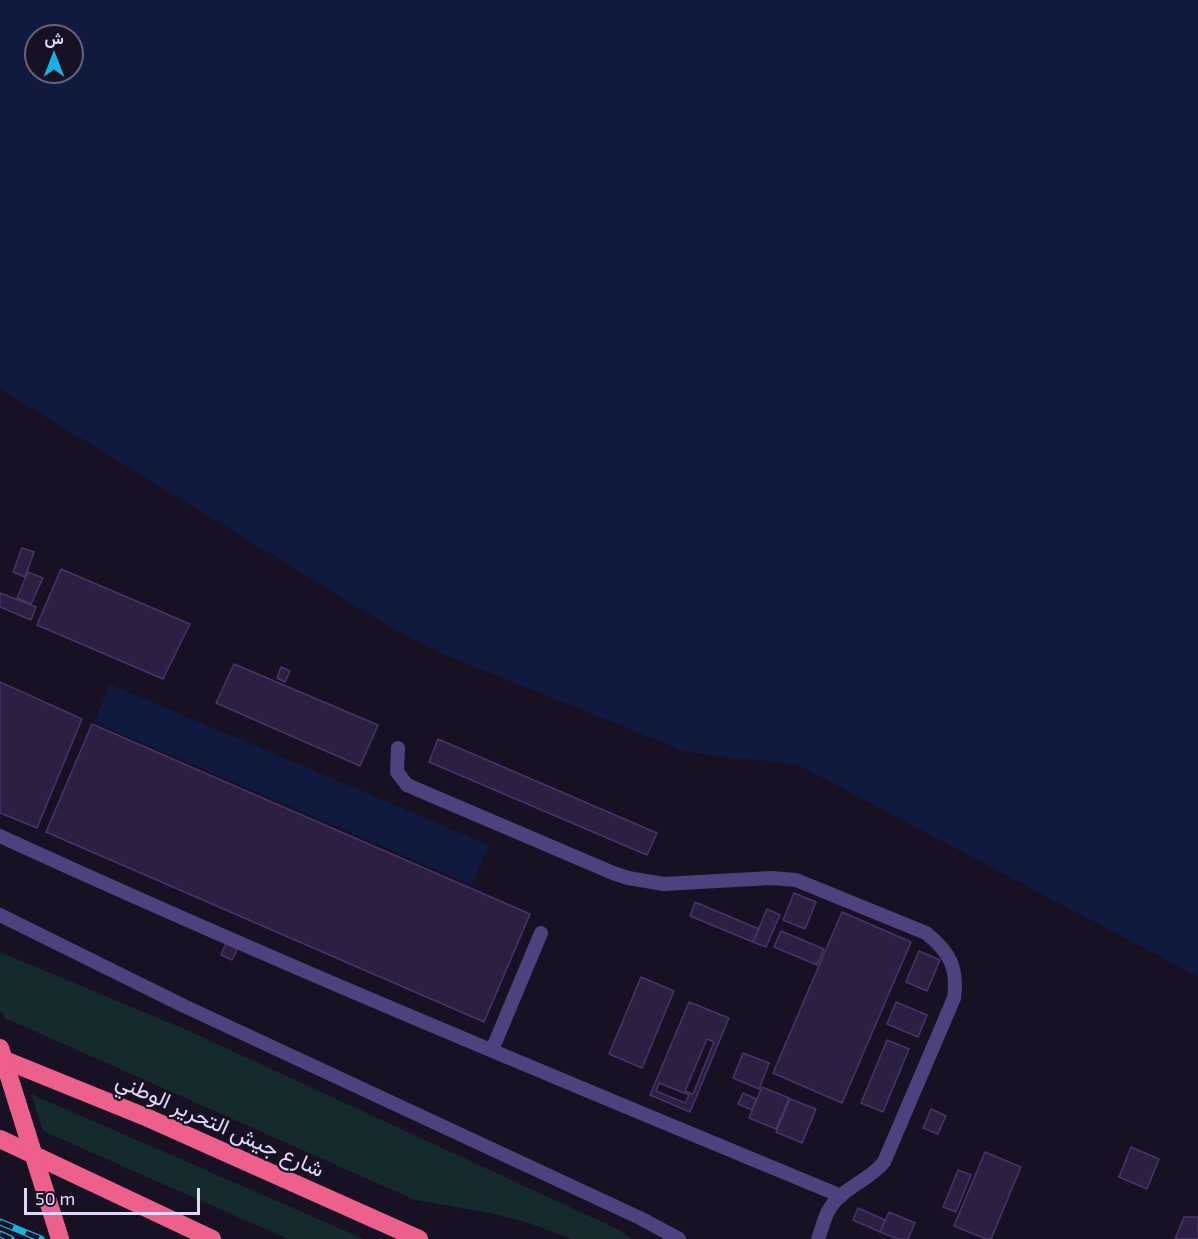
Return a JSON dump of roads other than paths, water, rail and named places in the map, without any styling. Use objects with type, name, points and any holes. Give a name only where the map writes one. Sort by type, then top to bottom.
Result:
[{"type":"highway","points":[[0,1048],[60,1239]]},
{"type":"highway","name":"شارع جيش التحرير الوطني","points":[[0,1058],[148,1118],[419,1239]]},
{"type":"highway","points":[[0,1139],[212,1239]]},
{"type":"lane","points":[[398,748],[397,772],[407,785],[613,873],[664,884],[771,878],[796,880],[926,933],[948,954],[954,969],[956,984],[954,998],[884,1162],[876,1172],[841,1196],[829,1209],[818,1239]]},
{"type":"lane","points":[[0,836],[149,904],[841,1196]]},
{"type":"lane","points":[[0,915],[184,1005],[630,1213],[679,1239]]},
{"type":"lane","points":[[492,1050],[541,933]]},
{"type":"water","points":[[0,0],[1198,0],[1198,977],[800,766],[708,755],[678,749],[442,654],[390,627],[0,389]]},
{"type":"water","points":[[110,684],[489,845],[472,885],[94,722]]},
{"type":"railway","points":[[0,1222],[41,1239]]},
{"type":"railway","points":[[0,1234],[11,1239]]}]
